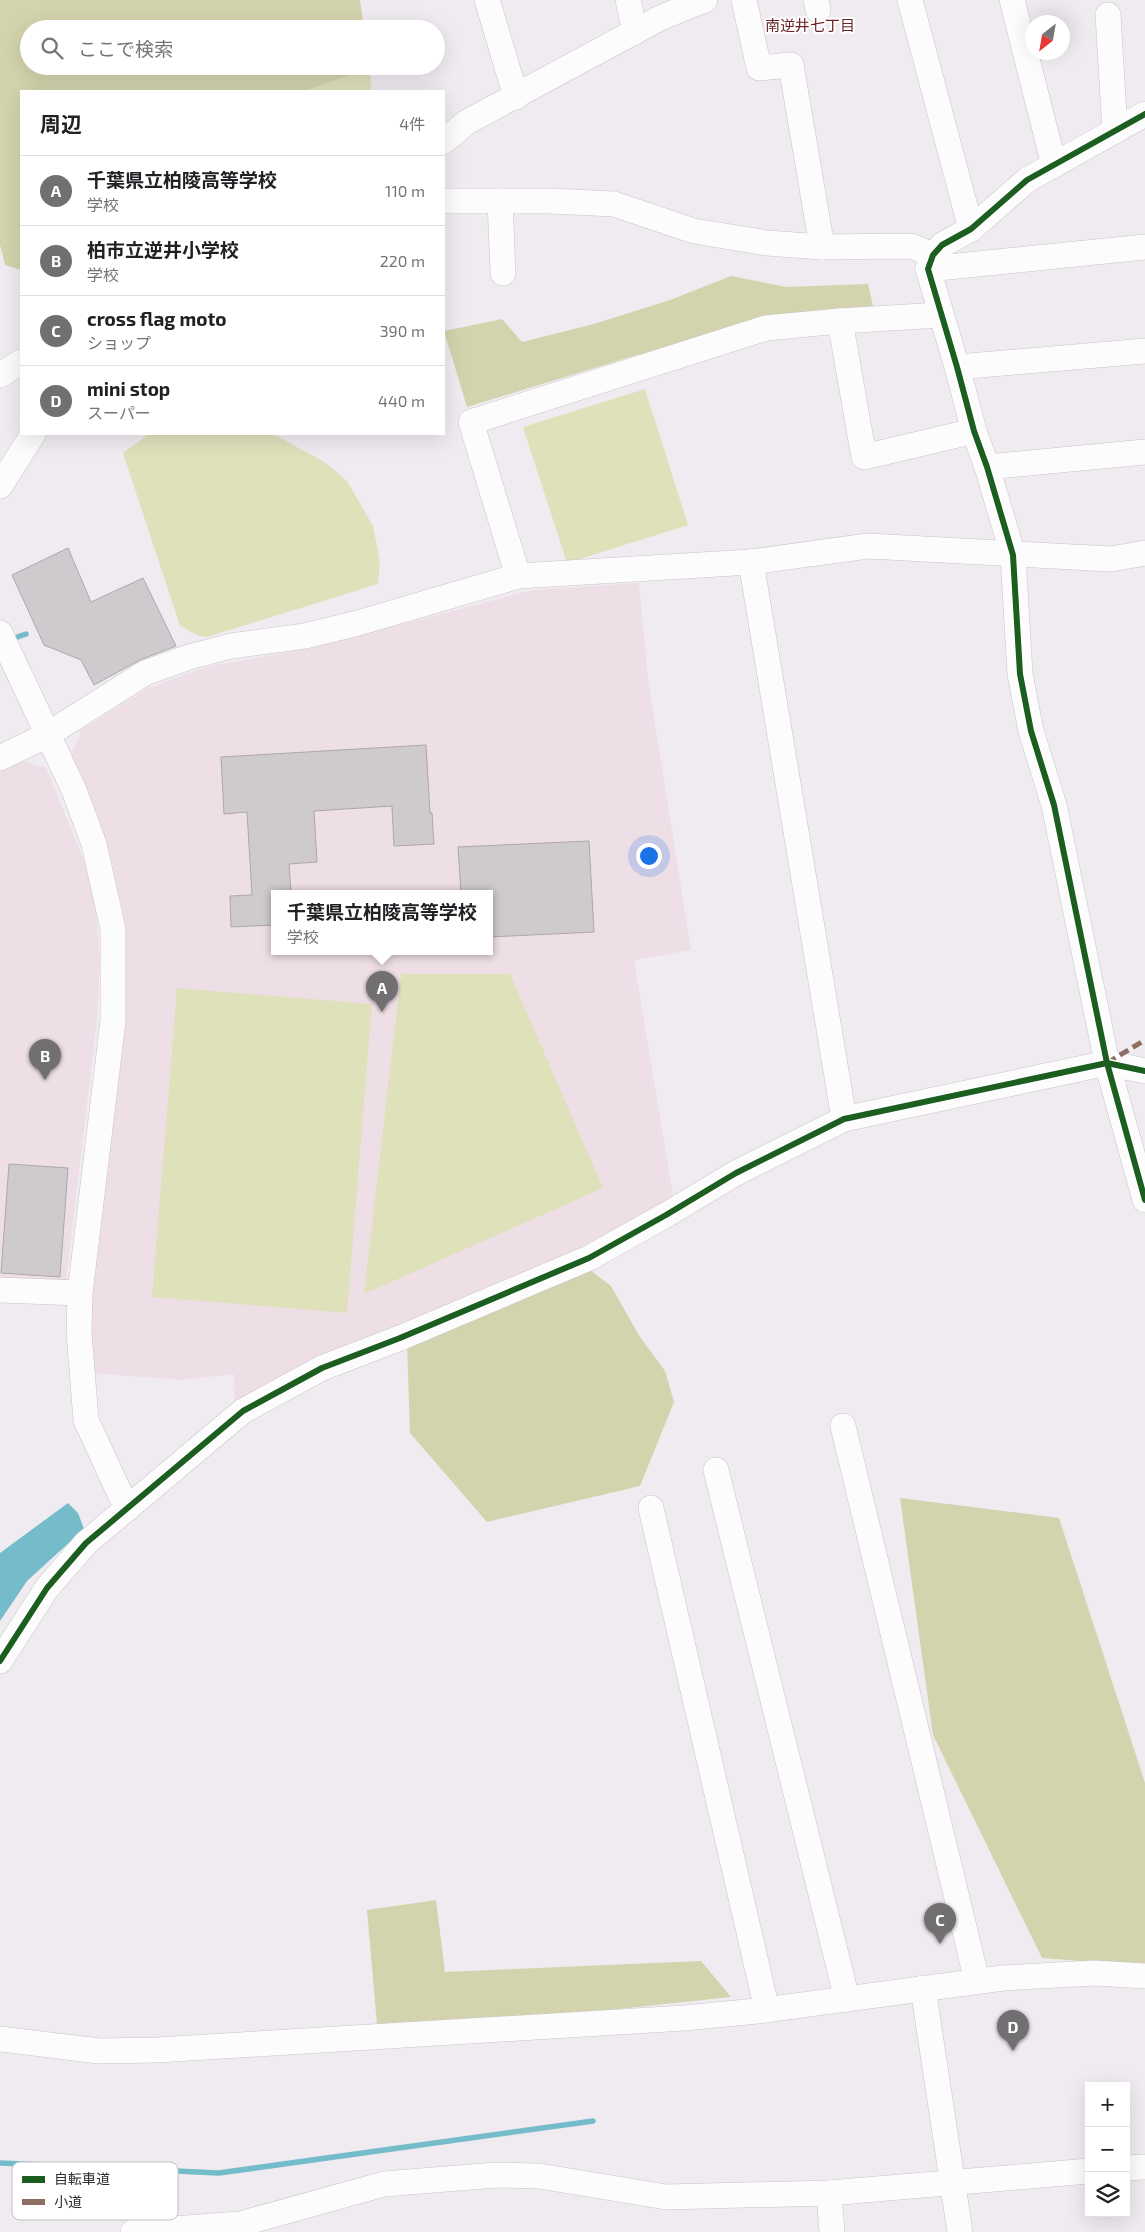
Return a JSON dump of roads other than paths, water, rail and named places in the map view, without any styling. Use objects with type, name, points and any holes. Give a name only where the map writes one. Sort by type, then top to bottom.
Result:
[{"type":"street","points":[[486,0],[516,97]]},
{"type":"street","points":[[628,0],[635,32]]},
{"type":"street","points":[[445,140],[467,122],[660,18],[705,0]]},
{"type":"street","points":[[744,0],[759,68],[791,65],[822,247]]},
{"type":"street","points":[[910,0],[971,229]]},
{"type":"street","points":[[1012,0],[1054,165]]},
{"type":"street","points":[[1108,15],[1115,132]]},
{"type":"street","points":[[930,262],[942,245],[971,229],[1027,180],[1145,114]]},
{"type":"street","points":[[445,201],[614,204],[694,231],[767,243],[822,247],[911,246],[930,262],[940,315],[1013,555],[1020,674],[1031,731],[1054,805],[1107,1063],[1145,1200]]},
{"type":"street","points":[[500,201],[503,273]]},
{"type":"street","points":[[930,262],[1145,247]]},
{"type":"street","points":[[518,576],[471,422],[766,328],[940,315]]},
{"type":"street","points":[[840,321],[864,457],[974,431]]},
{"type":"street","points":[[957,367],[1145,351]]},
{"type":"street","points":[[0,375],[20,363]]},
{"type":"street","points":[[0,486],[32,435]]},
{"type":"street","points":[[987,467],[1145,452]]},
{"type":"street","points":[[0,758],[47,735],[145,673],[189,657],[231,646],[305,636],[358,623],[518,576],[751,562],[868,546],[1111,559],[1145,553]]},
{"type":"street","points":[[751,562],[844,1119]]},
{"type":"street","points":[[0,633],[74,790],[94,844],[113,929],[113,1020],[80,1293],[79,1332],[86,1420],[127,1509]]},
{"type":"street","points":[[0,1661],[48,1588],[86,1543],[243,1411],[322,1368],[400,1338],[588,1258],[666,1216],[736,1173],[844,1119],[1107,1063],[1145,1071]]},
{"type":"street","points":[[0,1290],[80,1293]]},
{"type":"street","points":[[843,1426],[976,1981]]},
{"type":"street","points":[[716,1470],[847,1999]]},
{"type":"street","points":[[651,1508],[767,2010]]},
{"type":"street","points":[[0,2039],[99,2051],[157,2050],[674,2019],[767,2010],[1003,1978],[1094,1973],[1145,1976]]},
{"type":"street","points":[[923,1988],[960,2232]]},
{"type":"street","points":[[1130,2168],[1145,2167]]},
{"type":"street","points":[[133,2232],[240,2224],[384,2184],[496,2175],[540,2176],[666,2197],[829,2193],[1085,2171]]},
{"type":"street","points":[[829,2193],[832,2232]]},
{"type":"water","points":[[68,1503],[78,1513],[84,1529],[27,1581],[0,1621],[0,1553]]},
{"type":"waterway","points":[[9,640],[26,634]]},
{"type":"waterway","points":[[178,2171],[219,2173],[593,2121]]},
{"type":"waterway","points":[[0,2163],[12,2164]]},
{"type":"place","name":"千葉県立柏陵高等学校","points":[[382,1012]]},
{"type":"place","name":"柏市立逆井小学校","points":[[45,1080]]},
{"type":"place","name":"cross flag moto","points":[[940,1944]]},
{"type":"place","name":"mini stop","points":[[1013,2051]]},
{"type":"district","name":"南逆井七丁目","points":[[810,25]]}]
